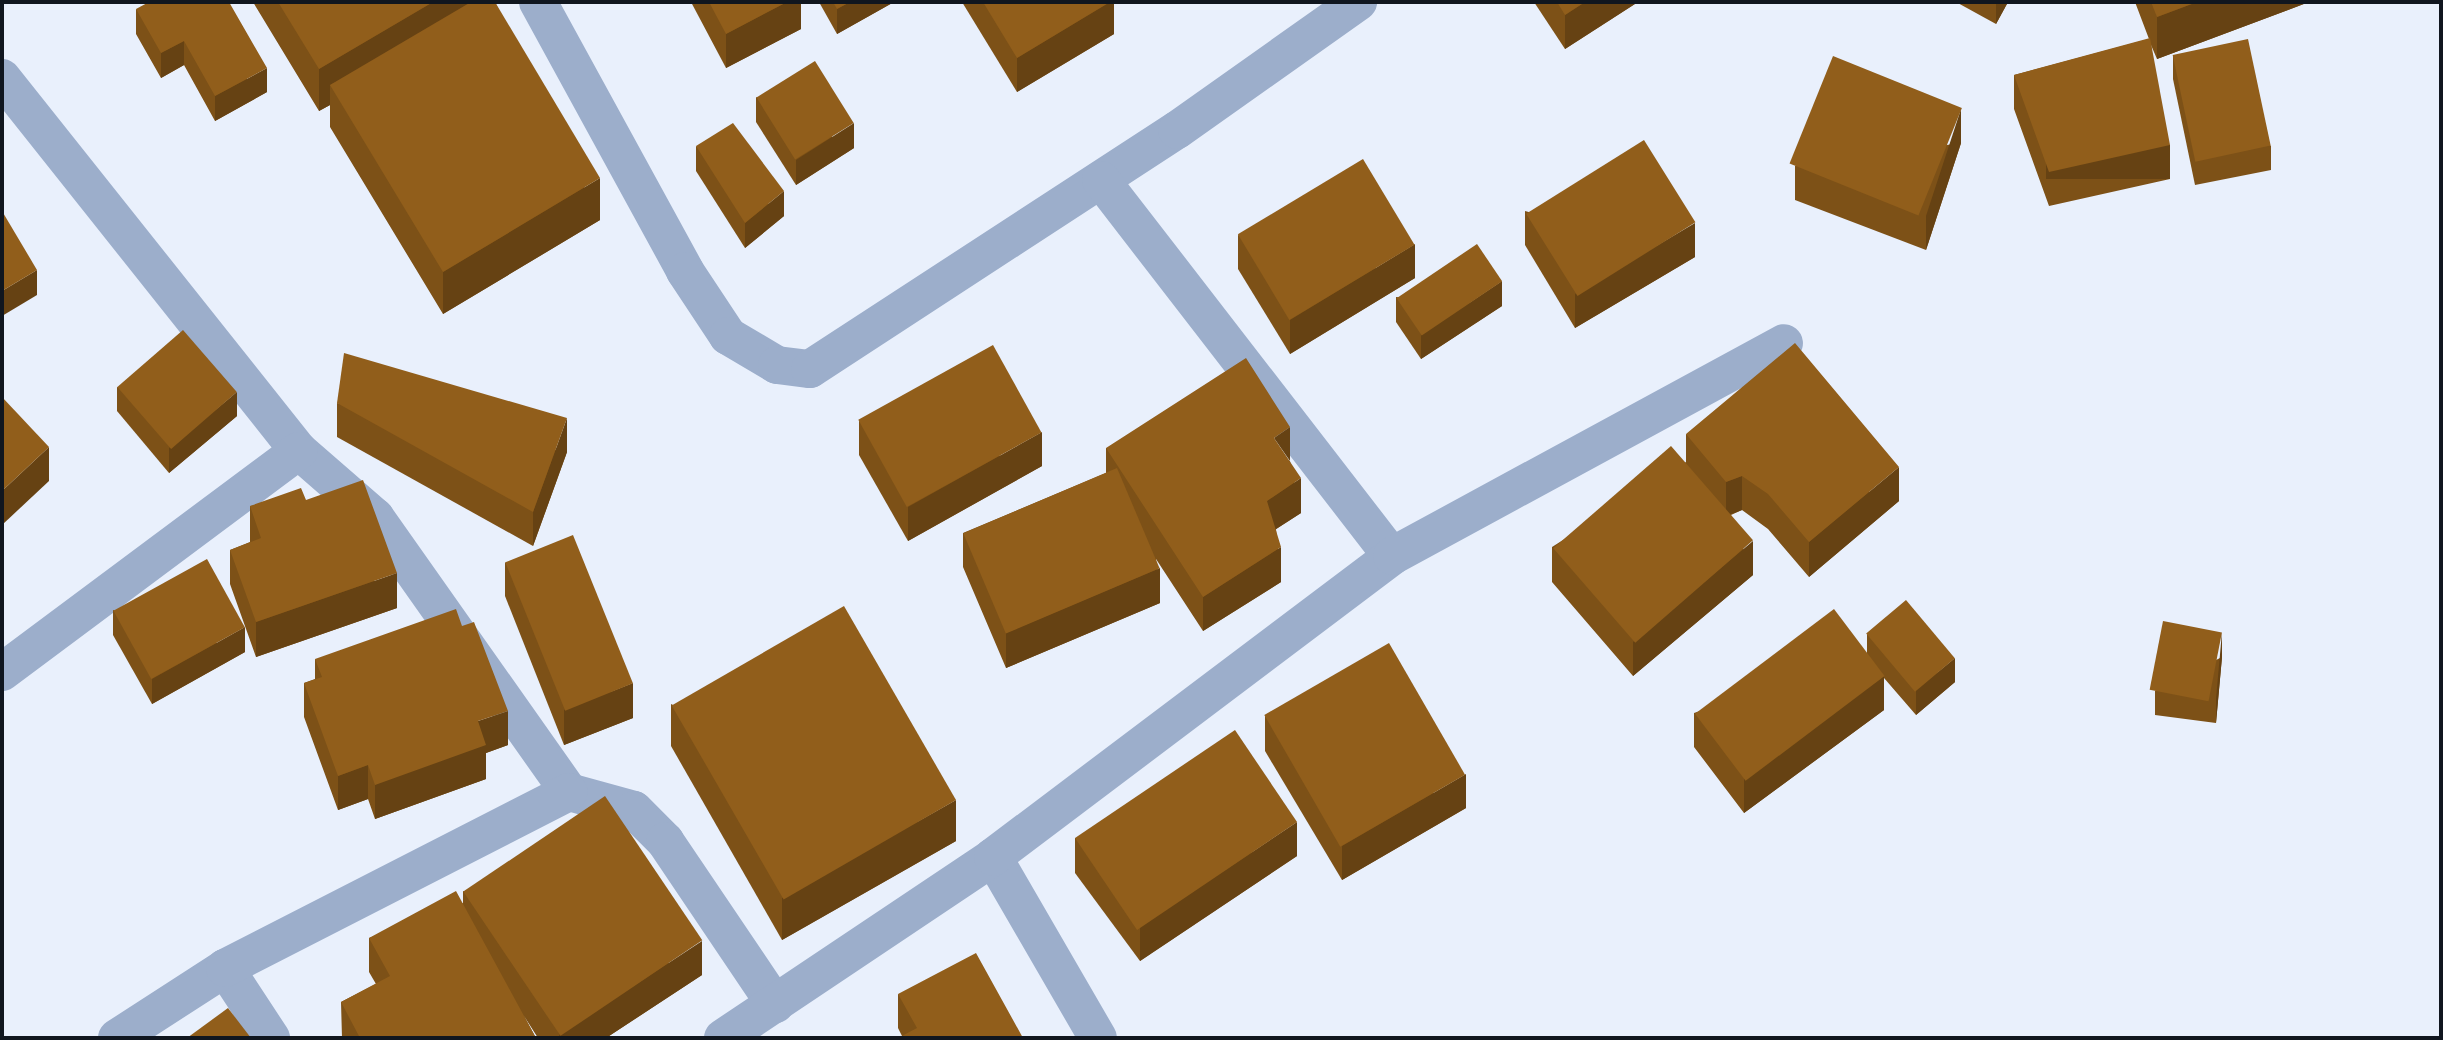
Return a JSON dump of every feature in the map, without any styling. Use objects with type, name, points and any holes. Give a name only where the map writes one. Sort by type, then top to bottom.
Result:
[{"type":"street","points":[[538,2],[699,293],[728,336],[777,365],[810,369],[839,355],[1101,180],[1358,2]]},
{"type":"street","points":[[2,78],[299,452],[375,517],[569,792],[634,810],[665,841],[775,1004]]},
{"type":"street","points":[[1101,180],[1392,556]]},
{"type":"street","points":[[723,1038],[993,857],[1392,556],[1784,343]]},
{"type":"street","points":[[2,672],[299,452]]},
{"type":"street","points":[[117,1038],[225,968],[569,792]]},
{"type":"street","points":[[993,857],[1098,1038]]},
{"type":"street","points":[[225,968],[271,1038]]},
{"type":"building","points":[[149,2],[229,2],[267,68],[215,96],[184,41],[161,53],[136,9]]},
{"type":"building","points":[[278,2],[433,2],[319,69]]},
{"type":"building","points":[[471,2],[495,2],[600,178],[443,272],[330,85]]},
{"type":"building","points":[[709,2],[787,2],[726,34]]},
{"type":"building","points":[[833,2],[850,2],[837,9]]},
{"type":"building","points":[[983,2],[1110,2],[1017,58]]},
{"type":"building","points":[[1557,2],[1585,2],[1565,15]]},
{"type":"building","points":[[2151,2],[2197,2],[2157,17]]},
{"type":"building","points":[[2150,38],[2170,145],[2049,172],[2014,75]]},
{"type":"building","points":[[2248,39],[2271,146],[2195,162],[2173,55]]},
{"type":"building","points":[[1833,56],[1962,108],[1918,216],[1790,164]]},
{"type":"building","points":[[815,61],[854,123],[795,159],[756,98]]},
{"type":"building","points":[[733,123],[784,191],[745,223],[696,146]]},
{"type":"building","points":[[1644,140],[1695,222],[1578,296],[1526,214]]},
{"type":"building","points":[[1363,159],[1415,245],[1289,320],[1238,234]]},
{"type":"building","points":[[2,211],[37,270],[2,291]]},
{"type":"building","points":[[1477,244],[1502,281],[1422,336],[1397,298]]},
{"type":"building","points":[[183,330],[237,392],[171,449],[117,387]]},
{"type":"building","points":[[1795,343],[1899,467],[1809,542],[1768,494],[1742,476],[1726,482],[1686,434]]},
{"type":"building","points":[[993,345],[1041,432],[907,507],[858,420]]},
{"type":"building","points":[[344,353],[567,418],[533,512],[337,403]]},
{"type":"building","points":[[1246,358],[1290,427],[1274,438],[1301,478],[1267,501],[1281,547],[1203,597],[1106,448]]},
{"type":"building","points":[[2,397],[49,447],[2,491]]},
{"type":"building","points":[[1671,446],[1753,540],[1635,643],[1553,548]]},
{"type":"building","points":[[1117,468],[1160,568],[1006,634],[963,533]]},
{"type":"building","points":[[363,480],[397,573],[256,622],[230,550],[261,538],[250,506],[301,488],[306,500]]},
{"type":"building","points":[[573,535],[633,683],[565,711],[505,562]]},
{"type":"building","points":[[207,559],[245,627],[151,679],[113,611]]},
{"type":"building","points":[[1906,600],[1955,658],[1915,692],[1866,633]]},
{"type":"building","points":[[844,606],[956,800],[784,899],[672,706]]},
{"type":"building","points":[[456,609],[462,626],[474,622],[508,711],[478,721],[486,745],[375,785],[368,765],[338,776],[304,683],[322,677],[315,659]]},
{"type":"building","points":[[1834,609],[1885,676],[1746,781],[1695,714]]},
{"type":"building","points":[[2163,621],[2222,632],[2209,701],[2150,690]]},
{"type":"building","points":[[1389,643],[1465,775],[1340,847],[1264,715]]},
{"type":"building","points":[[1235,730],[1297,822],[1137,930],[1075,838]]},
{"type":"building","points":[[605,796],[702,940],[561,1036],[463,892]]},
{"type":"building","points":[[456,891],[536,1038],[360,1038],[341,1002],[390,976],[369,938]]},
{"type":"building","points":[[976,953],[1023,1038],[898,1038],[917,1028],[898,994]]},
{"type":"building","points":[[228,1008],[251,1038],[187,1038]]}]
